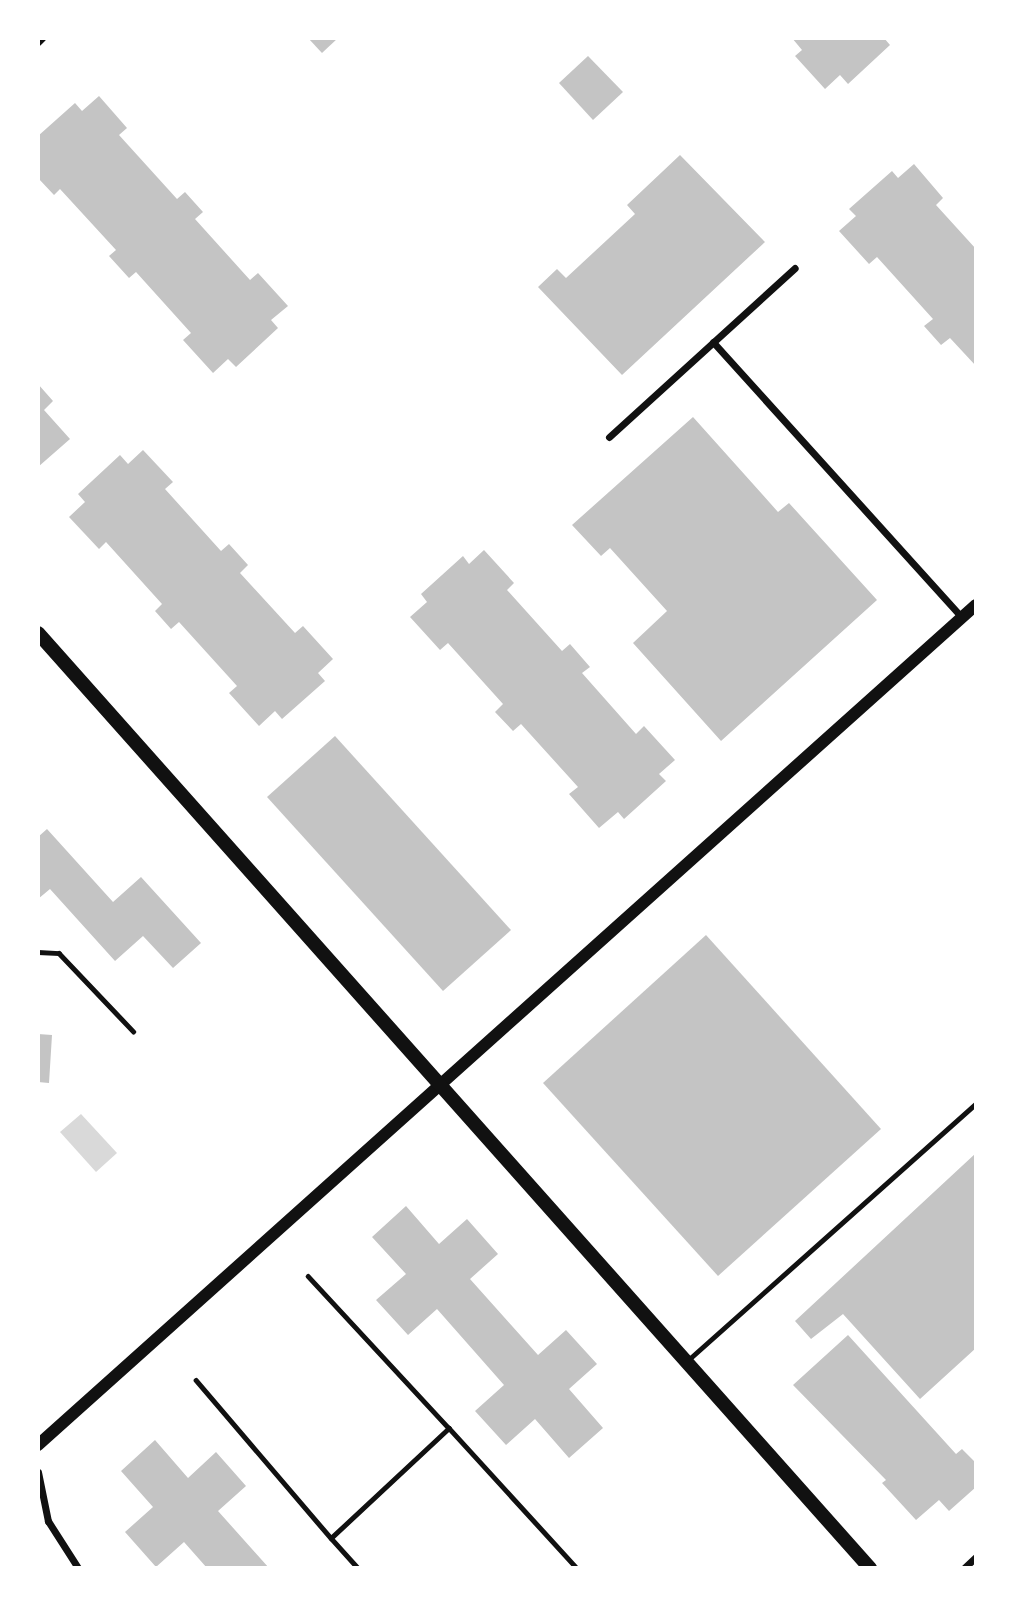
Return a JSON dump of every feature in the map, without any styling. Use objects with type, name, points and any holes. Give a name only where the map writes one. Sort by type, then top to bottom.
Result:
[{"type":"main road","points":[[38,633],[870,1567]]},
{"type":"street","points":[[609,437],[795,268]]},
{"type":"street","points":[[713,342],[962,618]]},
{"type":"street","points":[[38,1444],[441,1086],[975,605]]},
{"type":"street","points":[[38,1472],[48,1521],[78,1567]]},
{"type":"street","points":[[964,1567],[975,1557]]},
{"type":"lane","points":[[686,1362],[975,1103]]},
{"type":"path","points":[[38,952],[59,953],[133,1031]]},
{"type":"path","points":[[308,1276],[577,1567]]},
{"type":"path","points":[[196,1380],[358,1567]]},
{"type":"path","points":[[331,1538],[449,1428]]},
{"type":"shaded area","points":[[81,1114],[117,1153],[96,1172],[60,1132]]},
{"type":"building","points":[[308,38],[338,38],[322,53]]},
{"type":"building","points":[[792,38],[884,38],[890,45],[848,84],[840,75],[825,89],[795,56],[802,50]]},
{"type":"building","points":[[588,56],[623,92],[593,120],[559,83]]},
{"type":"building","points":[[99,96],[127,128],[119,135],[177,199],[185,192],[203,212],[195,219],[250,280],[258,273],[288,306],[271,320],[278,328],[236,367],[228,359],[213,373],[183,340],[191,333],[136,272],[129,278],[109,256],[116,250],[60,189],[54,195],[38,178],[38,136],[75,103],[82,111]]},
{"type":"building","points":[[680,155],[765,242],[622,375],[538,287],[557,269],[566,278],[635,214],[627,205]]},
{"type":"building","points":[[914,164],[943,198],[936,205],[976,249],[976,366],[950,338],[941,345],[924,326],[933,319],[877,257],[869,264],[839,231],[856,216],[849,209],[892,171],[898,178]]},
{"type":"building","points":[[38,384],[53,401],[44,410],[70,439],[38,467]]},
{"type":"building","points":[[693,417],[778,512],[789,503],[877,600],[721,741],[633,643],[667,611],[610,548],[601,556],[572,525]]},
{"type":"building","points":[[143,450],[173,482],[165,489],[221,551],[229,544],[248,565],[240,573],[295,633],[303,626],[333,659],[318,673],[325,681],[282,719],[275,711],[259,726],[229,693],[237,686],[179,622],[171,629],[155,611],[162,604],[106,542],[99,549],[69,517],[85,502],[78,494],[120,455],[128,464]]},
{"type":"building","points":[[484,550],[514,583],[507,590],[562,651],[570,644],[590,667],[582,673],[636,734],[644,726],[675,760],[659,774],[666,781],[624,819],[618,812],[599,828],[569,794],[578,787],[521,724],[513,731],[495,712],[503,704],[448,643],[440,650],[410,617],[427,602],[421,594],[463,556],[469,564]]},
{"type":"building","points":[[335,736],[511,930],[443,991],[267,797]]},
{"type":"building","points":[[47,829],[113,902],[141,877],[201,943],[173,968],[143,936],[115,961],[50,889],[38,899],[38,837]]},
{"type":"building","points":[[706,935],[881,1129],[718,1276],[543,1083]]},
{"type":"building","points":[[38,1034],[52,1035],[49,1083],[38,1082]]},
{"type":"building","points":[[976,1153],[976,1348],[920,1399],[843,1314],[811,1339],[795,1321]]},
{"type":"building","points":[[406,1206],[439,1244],[467,1219],[498,1254],[470,1279],[538,1355],[566,1330],[597,1364],[569,1389],[603,1428],[569,1458],[535,1419],[506,1445],[475,1411],[504,1385],[437,1309],[408,1335],[376,1300],[406,1274],[372,1237]]},
{"type":"building","points":[[848,1335],[956,1454],[962,1449],[976,1463],[976,1487],[949,1511],[939,1500],[916,1520],[882,1483],[886,1480],[793,1385]]},
{"type":"building","points":[[155,1440],[188,1478],[216,1452],[246,1486],[218,1511],[269,1568],[207,1568],[184,1542],[156,1567],[125,1532],[153,1507],[121,1471]]}]
